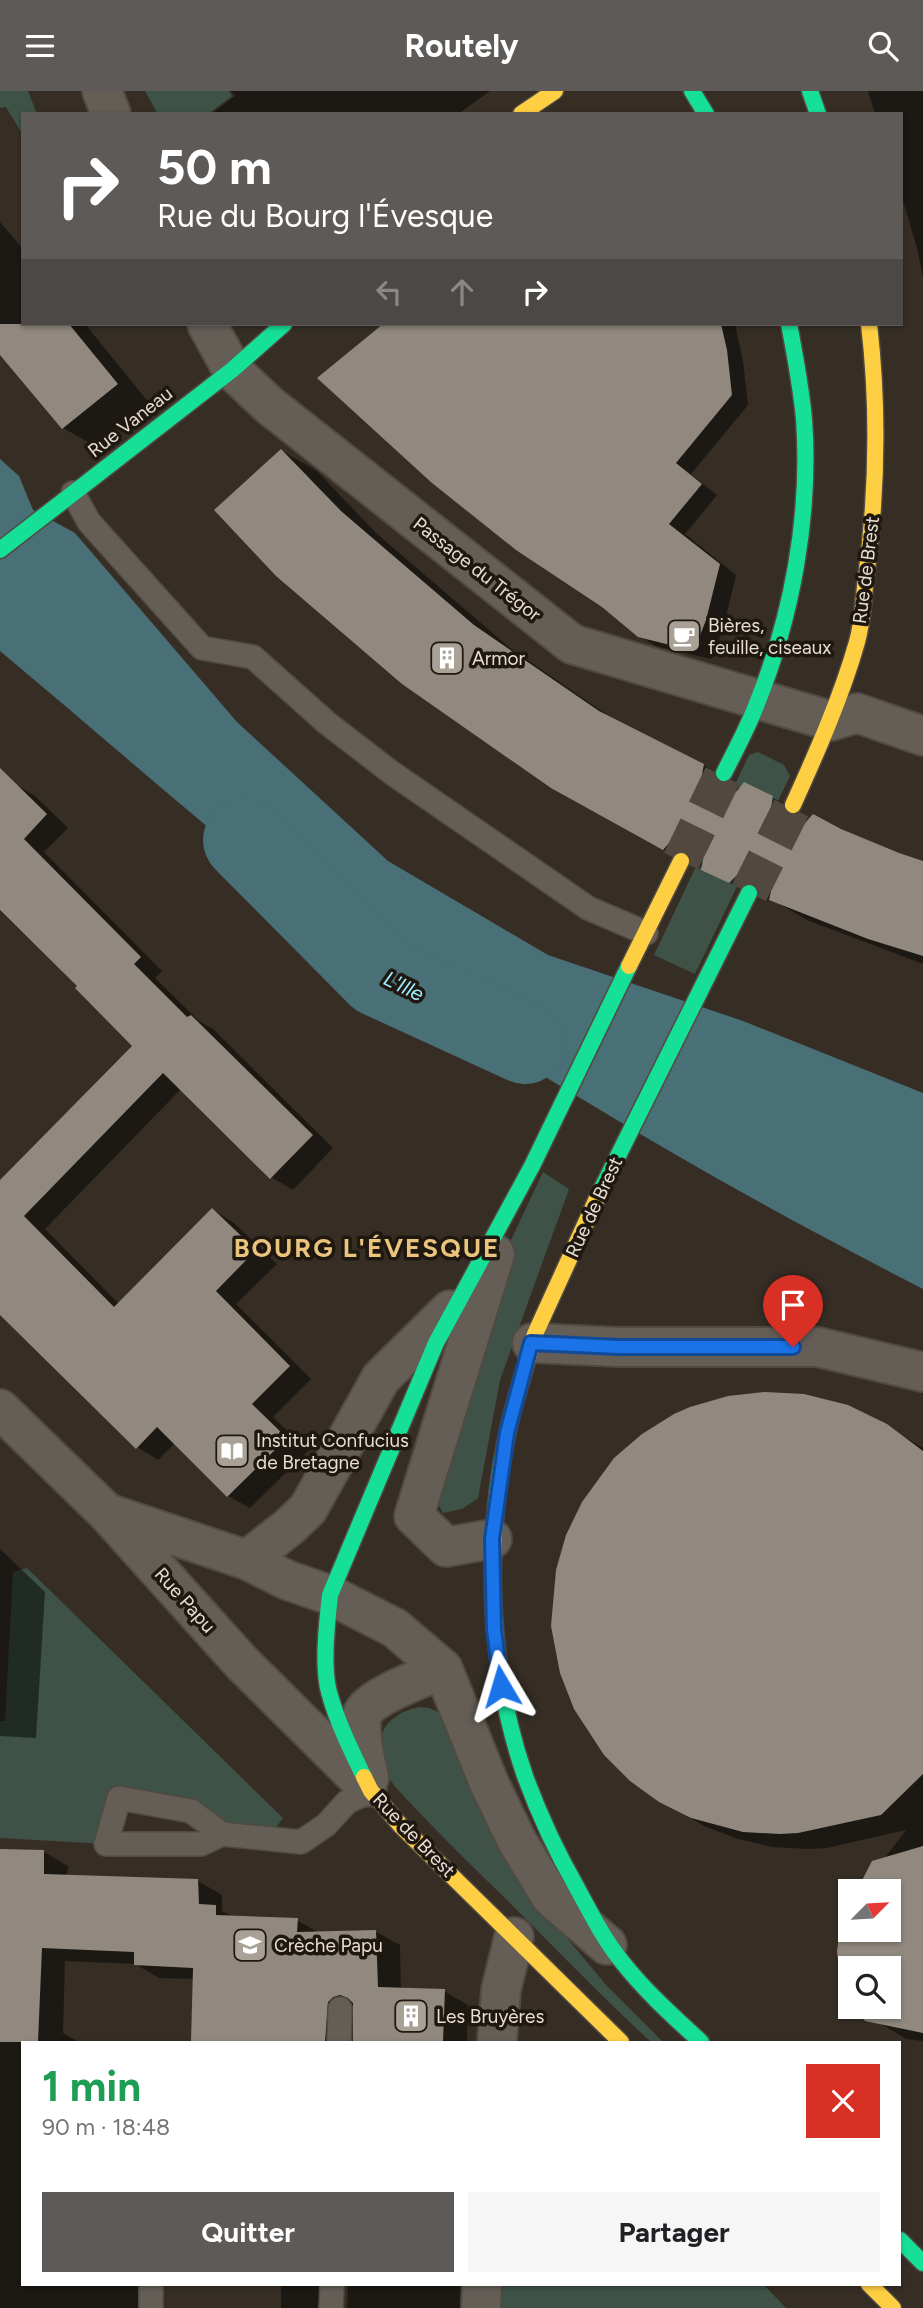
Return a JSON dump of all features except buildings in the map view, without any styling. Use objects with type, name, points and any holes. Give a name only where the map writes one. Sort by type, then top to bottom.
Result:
[{"type":"main road","points":[[524,112],[555,91]]},
{"type":"main road","points":[[692,91],[705,112]]},
{"type":"main road","points":[[810,91],[817,112]]},
{"type":"main road","name":"Rue Vaneau","points":[[0,550],[232,370],[282,326]]},
{"type":"main road","points":[[723,773],[760,698],[800,549],[806,480],[804,413],[789,326]]},
{"type":"main road","name":"Rue de Brest","points":[[793,805],[831,721],[857,639],[871,546],[877,452],[869,326]]},
{"type":"main road","name":"Rue de Brest","points":[[620,2041],[401,1826],[371,1791],[346,1740],[328,1690],[326,1636],[330,1595],[436,1343],[532,1166],[681,861]]},
{"type":"main road","name":"Rue de Brest","points":[[700,2041],[629,1970],[614,1951],[577,1892],[546,1834],[515,1743],[501,1686],[494,1629],[492,1539],[507,1433],[531,1343],[578,1241],[749,893]]},
{"type":"main road","points":[[901,2241],[923,2263]]},
{"type":"street","points":[[102,91],[110,112]]},
{"type":"street","name":"Passage du Trégor","points":[[207,326],[232,370],[269,405],[572,644],[831,721]]},
{"type":"street","points":[[831,721],[858,713],[923,736]]},
{"type":"street","name":"Rue de Brest","points":[[492,1539],[446,1547],[414,1516],[510,1205]]},
{"type":"street","name":"Rue de Brest","points":[[247,1560],[308,1509],[381,1378],[459,1301]]},
{"type":"street","points":[[531,1343],[619,1347],[818,1347],[923,1372]]},
{"type":"street","name":"Rue Papu","points":[[0,1409],[107,1513],[241,1662],[371,1791]]},
{"type":"street","points":[[107,1513],[247,1560],[287,1580],[330,1595],[395,1628],[443,1669],[489,1783],[517,1840],[544,1886],[551,1897],[614,1951]]},
{"type":"street","points":[[371,1791],[361,1730],[363,1713],[372,1702],[443,1669]]},
{"type":"street","points":[[497,2041],[500,1990],[514,1937]]},
{"type":"street","points":[[481,2308],[482,2286]]},
{"type":"lane","points":[[65,498],[202,648],[253,657],[327,723],[392,773],[588,908],[646,933]]},
{"type":"lane","points":[[222,1834],[301,1843],[327,1825],[347,1802],[371,1791]]},
{"type":"lane","points":[[339,2041],[340,2009]]},
{"type":"lane","points":[[151,2286],[151,2308]]},
{"type":"lane","points":[[331,2308],[332,2286]]},
{"type":"green space","points":[[0,91],[28,91],[36,112],[21,112],[21,132],[6,107],[0,108]]},
{"type":"green space","points":[[145,91],[229,91],[232,96],[211,112],[157,112]]},
{"type":"green space","points":[[758,752],[784,765],[790,776],[695,974],[654,955],[749,755]]},
{"type":"green space","points":[[543,1172],[569,1189],[500,1380],[478,1498],[462,1509],[443,1513],[431,1491],[494,1276]]},
{"type":"green space","points":[[27,1568],[283,1818],[268,1839],[119,1798],[106,1844],[0,1838],[0,1721],[5,1721],[13,1572]]},
{"type":"green space","points":[[419,1707],[440,1713],[537,1902],[607,1986],[662,2041],[650,2041],[632,2025],[448,1843],[392,1783],[383,1765],[380,1743],[391,1720]]},
{"type":"green space","points":[[482,2286],[765,2286],[786,2308],[481,2308]]},
{"type":"water","points":[[0,459],[19,476],[33,510],[75,533],[237,722],[388,861],[548,955],[743,1021],[923,1093],[923,1289],[797,1223],[673,1153],[449,1016],[265,875],[0,651]]},
{"type":"waterway","name":"L'Ille","points":[[244,840],[379,976],[525,1043]]},
{"type":"tunnel","points":[[681,861],[724,773]]},
{"type":"tunnel","points":[[749,893],[793,805]]},
{"type":"traffic: fast","points":[[692,91],[705,112]]},
{"type":"traffic: fast","points":[[810,91],[817,112]]},
{"type":"traffic: fast","points":[[0,550],[232,370],[282,326]]},
{"type":"traffic: fast","points":[[724,773],[749,723],[769,672],[780,637],[796,565],[805,492],[805,455],[803,407],[789,326]]},
{"type":"traffic: fast","points":[[598,1196],[749,893]]},
{"type":"traffic: fast","points":[[364,1777],[340,1725],[327,1682],[326,1644],[330,1595],[436,1343],[532,1166],[629,966]]},
{"type":"traffic: fast","points":[[517,1395],[498,1488],[493,1586],[495,1635],[511,1731],[542,1818],[603,1935],[641,1984],[700,2041]]},
{"type":"traffic: fast","points":[[901,2241],[923,2263]]},
{"type":"traffic: slow","points":[[524,112],[555,91]]},
{"type":"traffic: slow","points":[[793,805],[836,704],[861,626],[873,514],[875,451],[869,326]]},
{"type":"traffic: slow","points":[[629,966],[681,861]]},
{"type":"traffic: slow","points":[[517,1395],[535,1334],[598,1196]]},
{"type":"traffic: slow","points":[[364,1777],[371,1791],[401,1826],[620,2041]]},
{"type":"traffic: slow","points":[[871,2286],[893,2308]]},
{"type":"place","name":"Bières, feuille, ciseaux","points":[[684,636]]},
{"type":"place","name":"Armor","points":[[447,658]]},
{"type":"place","name":"Institut Confucius de Bretagne","points":[[232,1451]]},
{"type":"place","name":"Crèche Papu","points":[[250,1945]]},
{"type":"place","name":"Les Bruyères","points":[[411,2016]]},
{"type":"district","name":"BOURG L'ÉVESQUE","points":[[367,1248]]},
{"type":"route","points":[[501,1686],[494,1629],[492,1539],[507,1433],[531,1343],[619,1347],[793,1347]]}]
